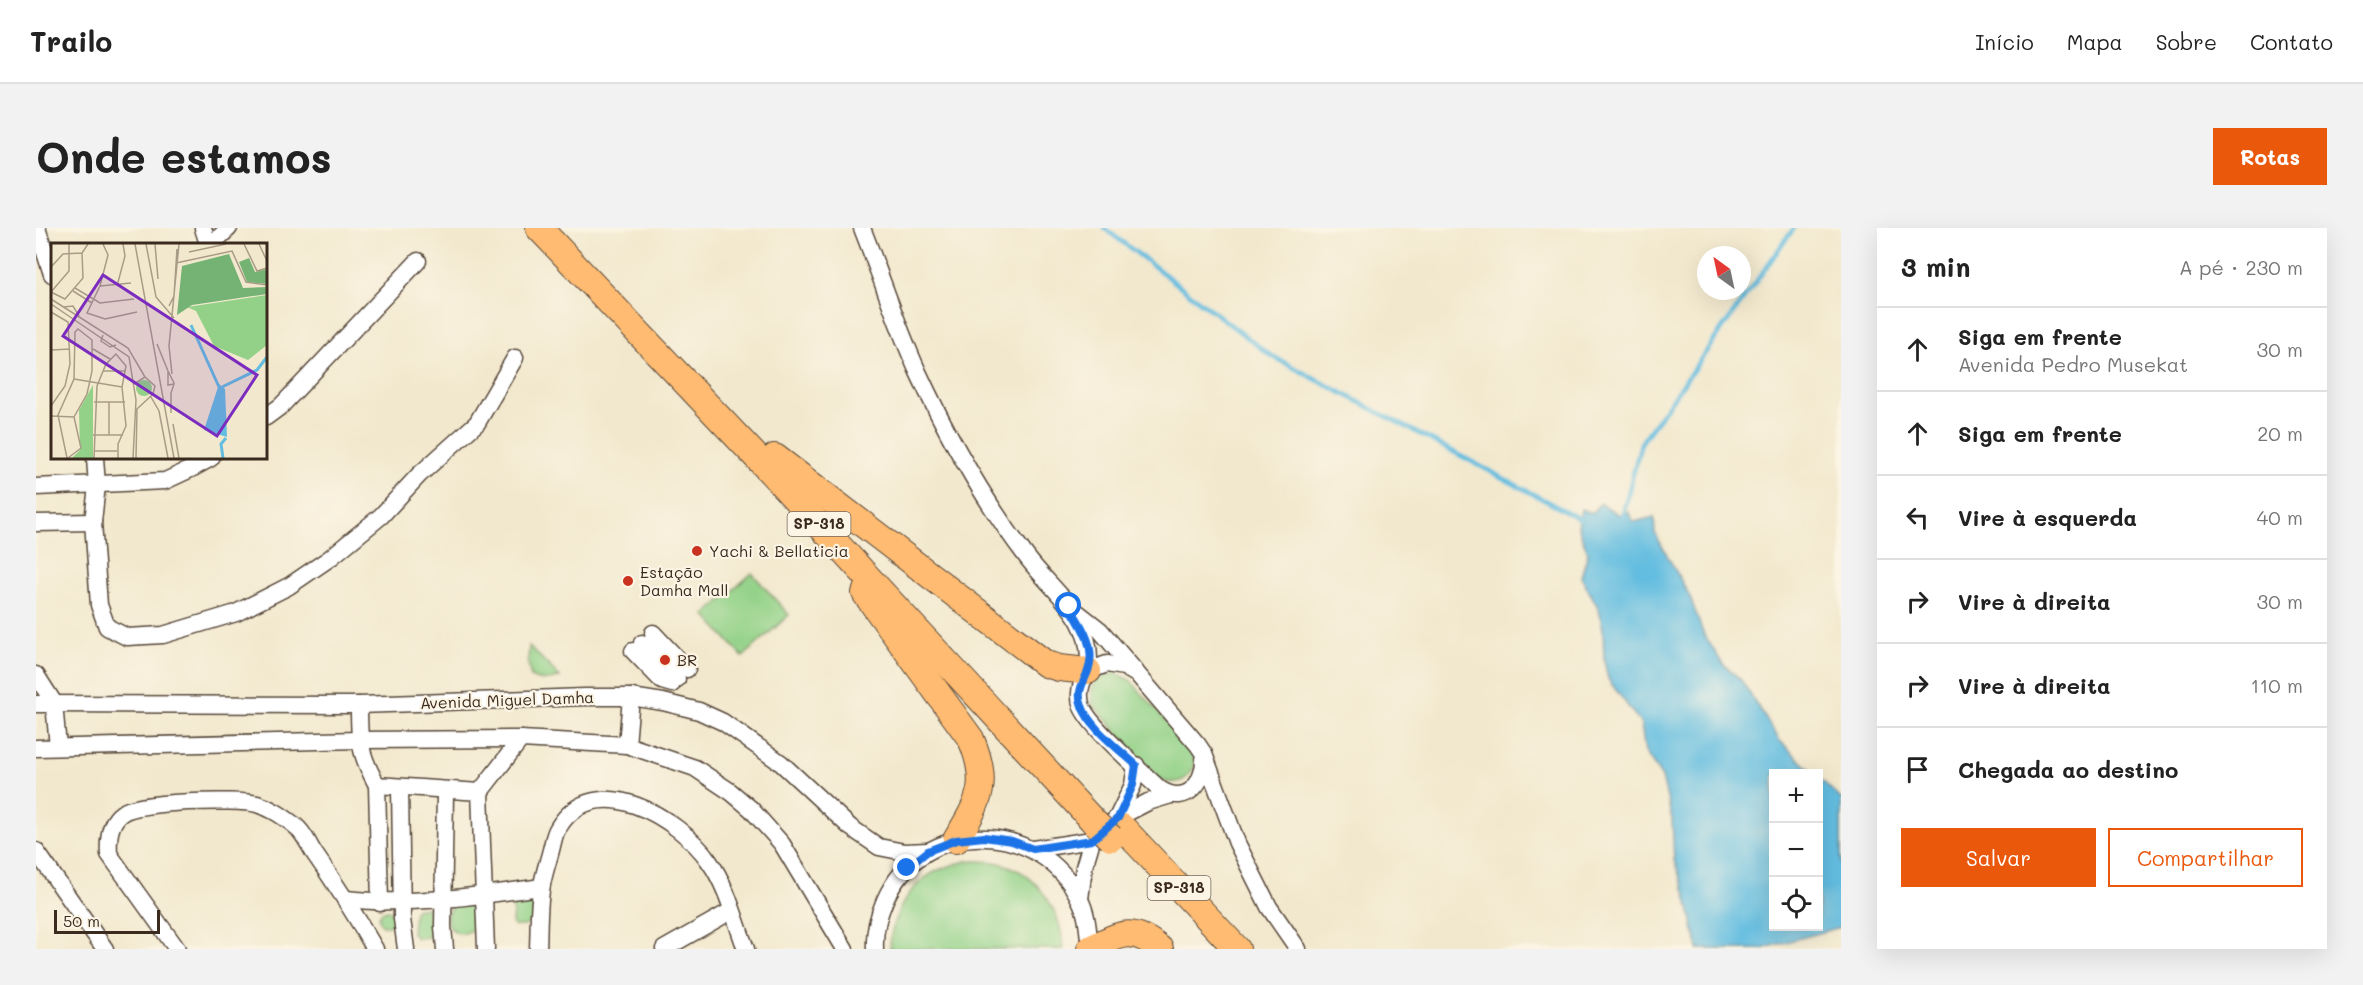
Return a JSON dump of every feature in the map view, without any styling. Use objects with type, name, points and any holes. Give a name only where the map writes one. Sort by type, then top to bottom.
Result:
[{"type":"highway","name":"SP-318","points":[[539,228],[770,461]]},
{"type":"highway","name":"SP-318","points":[[556,228],[1108,826],[1215,949]]},
{"type":"highway","points":[[770,461],[1046,664],[1065,669],[1088,671]]},
{"type":"highway","points":[[770,461],[971,739],[980,759],[982,779],[975,808],[956,840]]},
{"type":"highway","name":"SP-318","points":[[1108,826],[1237,949]]},
{"type":"highway","points":[[1090,949],[1114,936],[1129,932],[1141,935],[1160,949]]},
{"type":"street","points":[[37,228],[51,271]]},
{"type":"street","points":[[203,228],[210,243]]},
{"type":"street","points":[[211,243],[229,228]]},
{"type":"street","points":[[862,228],[918,371],[966,466],[995,513],[1027,558],[1069,606],[1087,637],[1090,655],[1088,671],[1079,691],[1082,706],[1090,720],[1161,790],[1171,795]]},
{"type":"street","points":[[267,416],[280,406],[418,261]]},
{"type":"street","points":[[95,459],[97,484],[93,522],[99,605],[107,627],[127,637],[163,635],[236,613],[289,586],[330,558],[381,516],[419,475],[477,423],[515,358]]},
{"type":"street","points":[[36,487],[165,481],[209,459]]},
{"type":"street","points":[[36,523],[93,522]]},
{"type":"street","points":[[1069,606],[1100,630],[1204,754],[1237,843],[1269,907],[1298,949]]},
{"type":"street","points":[[647,638],[683,674],[647,638]]},
{"type":"street","points":[[1088,671],[1107,664],[1124,667],[1138,675]]},
{"type":"street","points":[[36,675],[54,704],[58,747]]},
{"type":"street","points":[[627,746],[631,697]]},
{"type":"street","name":"Avenida Miguel Damha","points":[[36,704],[358,705],[631,697],[663,702],[699,711],[723,722],[781,763],[850,827],[879,846],[904,852],[928,851]]},
{"type":"street","points":[[358,705],[359,740],[363,761],[377,785],[380,903]]},
{"type":"street","points":[[486,949],[480,792],[521,739]]},
{"type":"street","points":[[36,748],[359,740],[521,739],[627,746],[694,768],[731,792],[751,809],[782,843],[845,949]]},
{"type":"street","points":[[1033,849],[1108,826],[1148,802],[1189,791],[1197,785],[1203,775],[1204,754]]},
{"type":"street","points":[[1080,899],[1083,867],[1133,785],[1136,765]]},
{"type":"street","points":[[377,785],[480,792]]},
{"type":"street","points":[[400,787],[406,949]]},
{"type":"street","points":[[445,949],[446,791]]},
{"type":"street","points":[[526,949],[538,949],[542,887],[556,830],[570,812],[602,800],[623,801],[650,812],[677,827],[695,843],[710,862],[746,949]]},
{"type":"street","points":[[177,949],[109,854],[108,842],[112,825],[122,813],[135,806],[157,803],[254,803],[270,808],[296,826],[346,899],[375,949]]},
{"type":"street","points":[[875,949],[874,940],[879,914],[890,889],[907,868],[928,851],[956,840],[984,837],[1012,841],[1033,849],[1060,869],[1080,899],[1086,915],[1090,949]]},
{"type":"street","points":[[36,851],[105,949]]},
{"type":"street","points":[[346,899],[380,903],[403,902],[542,887]]},
{"type":"street","points":[[664,949],[731,911]]},
{"type":"green space","points":[[752,573],[789,615],[743,657],[705,615]]},
{"type":"green space","points":[[529,646],[560,677],[538,680],[531,677],[528,663]]},
{"type":"green space","points":[[1116,673],[1130,680],[1192,750],[1193,766],[1186,778],[1173,782],[1158,778],[1094,706],[1092,693],[1095,683],[1104,676]]},
{"type":"green space","points":[[966,861],[993,862],[1008,866],[1033,882],[1043,893],[1058,920],[1063,949],[890,949],[893,925],[910,892],[928,876]]},
{"type":"green space","points":[[527,897],[534,905],[533,920],[525,926],[514,926],[512,922],[514,898]]},
{"type":"green space","points":[[462,903],[472,908],[477,918],[472,928],[462,933],[452,928],[447,918],[452,908]]},
{"type":"green space","points":[[417,908],[428,908],[431,911],[432,931],[429,937],[416,938],[412,933],[414,911]]},
{"type":"green space","points":[[387,910],[393,912],[395,918],[393,924],[387,926],[381,924],[379,918],[381,912]]},
{"type":"water","points":[[1600,503],[1621,516],[1628,511],[1634,522],[1654,517],[1655,533],[1690,597],[1703,633],[1722,663],[1741,680],[1780,741],[1810,769],[1769,769],[1769,931],[1823,931],[1823,782],[1841,799],[1841,927],[1761,949],[1698,949],[1686,894],[1674,860],[1672,819],[1662,777],[1645,752],[1641,724],[1608,679],[1599,609],[1581,577],[1588,553],[1578,527],[1581,509],[1592,513]]},
{"type":"waterway","points":[[1104,228],[1270,355],[1584,521]]},
{"type":"waterway","points":[[1621,521],[1641,443],[1794,228]]},
{"type":"place","name":"Yachi & Bellaticia","points":[[697,551]]},
{"type":"place","name":"Estação Damha Mall","points":[[628,581]]},
{"type":"place","name":"BR","points":[[665,660]]},
{"type":"route","points":[[907,868],[928,851],[956,840],[984,837],[1012,841],[1033,849],[1064,845],[1092,840],[1118,818],[1133,785],[1136,765],[1090,720],[1082,706],[1079,691],[1088,671],[1090,655],[1087,637],[1069,606]]}]
